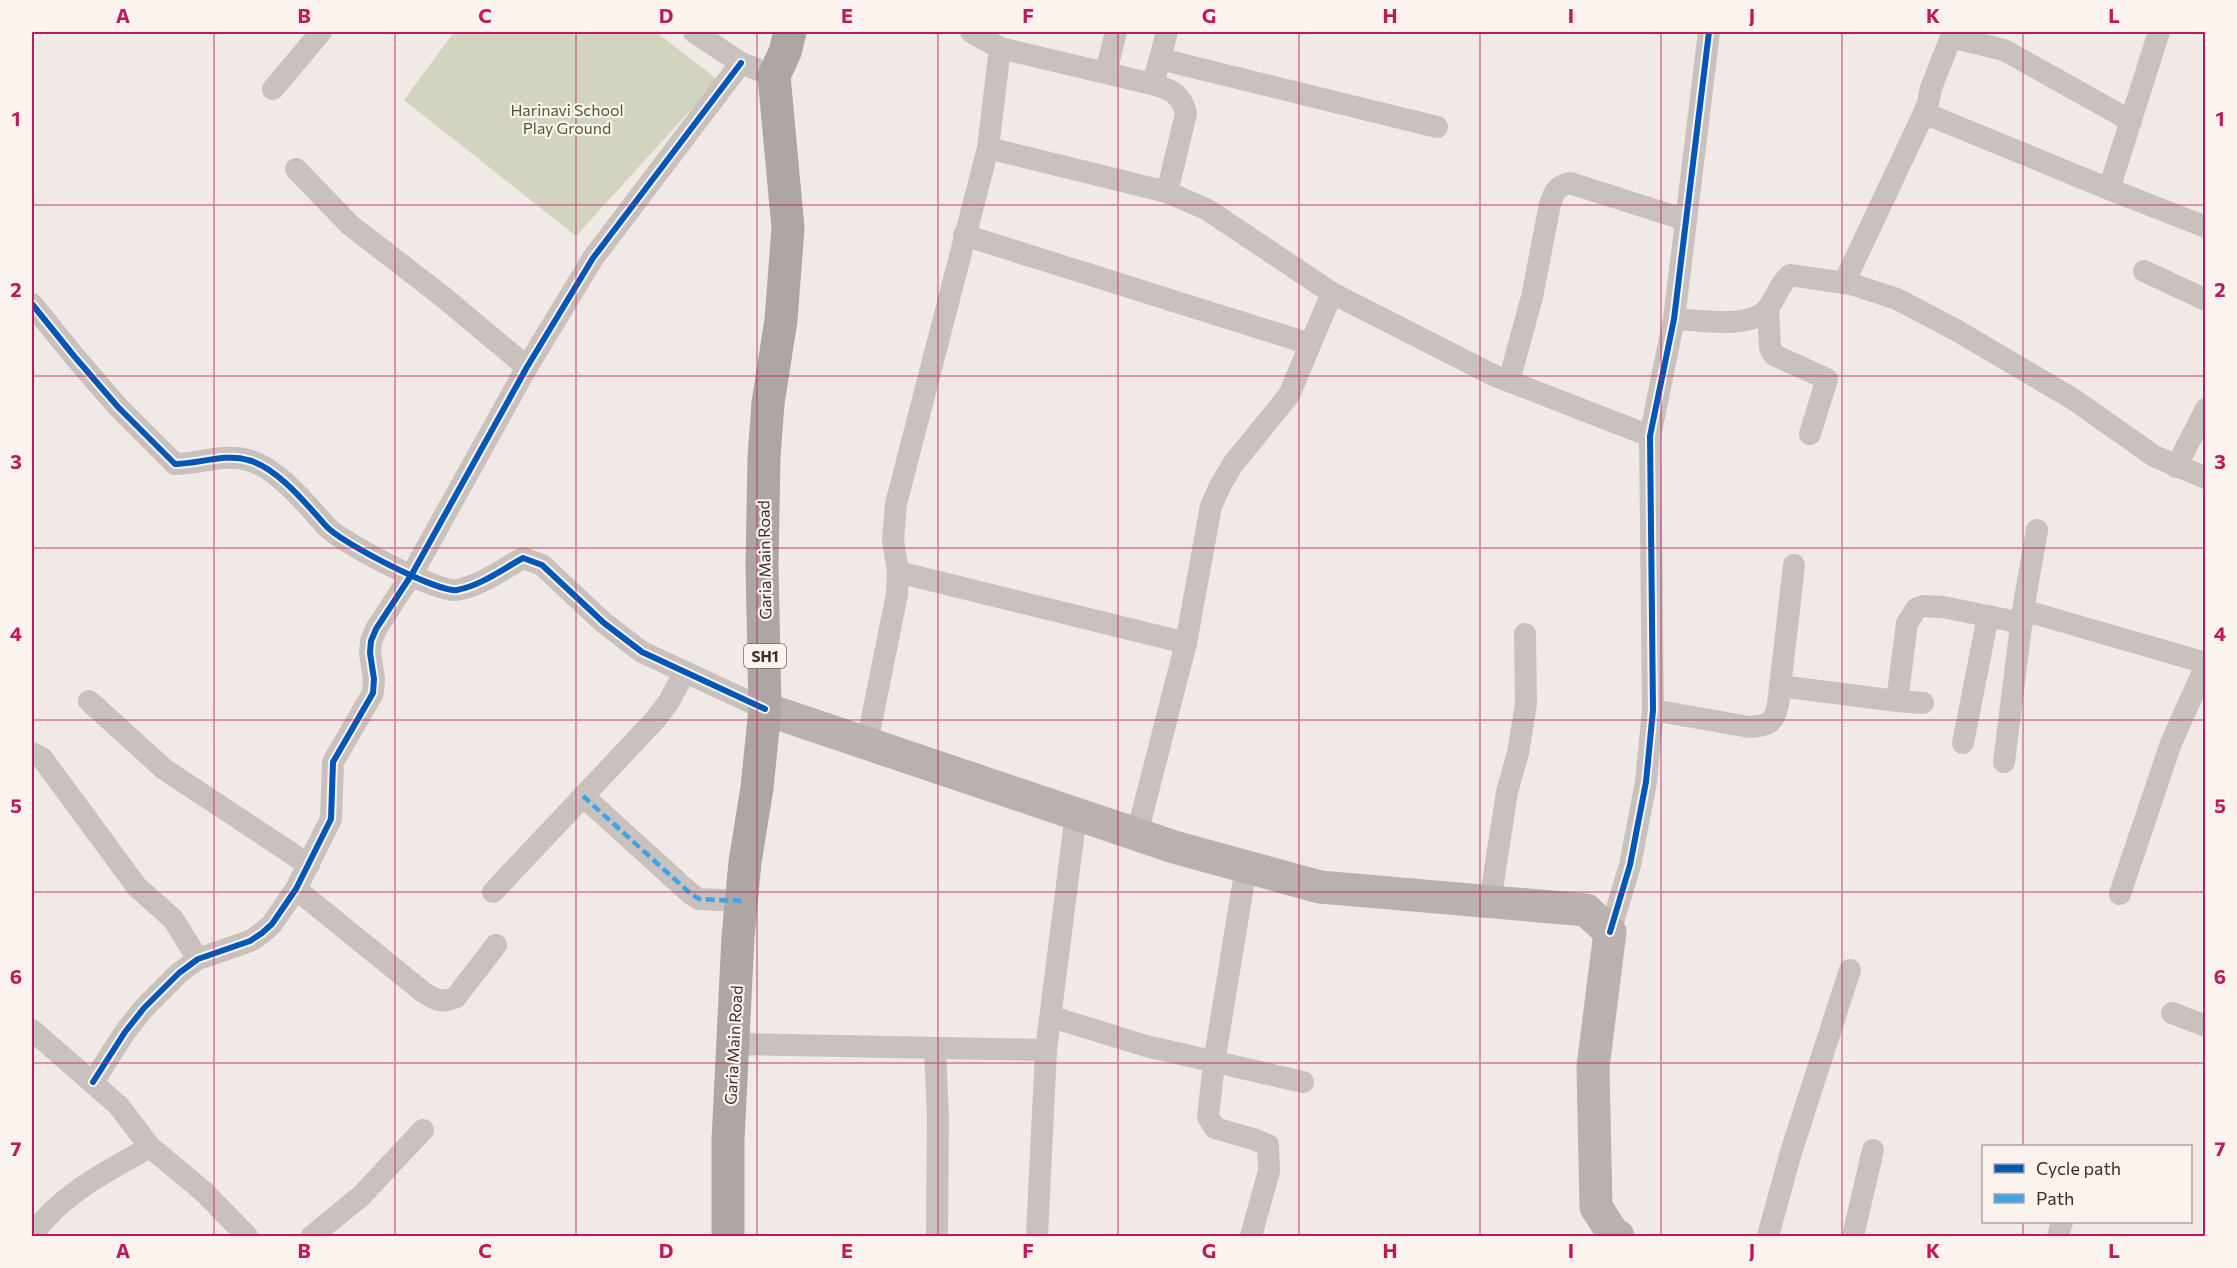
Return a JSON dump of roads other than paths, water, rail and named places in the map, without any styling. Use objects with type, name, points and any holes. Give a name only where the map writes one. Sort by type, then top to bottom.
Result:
[{"type":"main road","points":[[774,76],[786,52],[790,32]]},
{"type":"main road","name":"Garia Main Road","points":[[728,1236],[728,1140],[738,937],[745,862],[757,788],[765,709],[762,566],[764,457],[768,403],[782,309],[788,228],[774,76]]},
{"type":"main road","points":[[765,709],[1137,834],[1320,887],[1586,910],[1610,932],[1593,1067],[1596,1208],[1613,1235]]},
{"type":"street","points":[[273,89],[321,32]]},
{"type":"street","points":[[694,32],[741,63],[774,76]]},
{"type":"street","points":[[971,32],[1000,48],[1152,84],[1178,95],[1184,102],[1186,114],[1167,192]]},
{"type":"street","points":[[1106,72],[1116,32]]},
{"type":"street","points":[[1152,84],[1167,32]]},
{"type":"street","points":[[1610,932],[1630,865],[1646,782],[1653,710],[1650,436],[1674,319],[1709,32]]},
{"type":"street","points":[[2109,189],[2159,32]]},
{"type":"street","points":[[1844,283],[1924,113],[1952,34],[2008,41],[2131,121]]},
{"type":"street","points":[[867,743],[897,594],[898,572],[893,540],[896,504],[987,148],[1000,48]]},
{"type":"street","points":[[1160,59],[1437,127]]},
{"type":"street","points":[[93,1082],[125,1032],[144,1008],[179,973],[198,959],[250,941],[262,933],[272,924],[296,889],[331,819],[333,762],[373,693],[374,678],[370,653],[371,640],[376,629],[412,574],[526,367],[565,307],[593,258],[741,63]]},
{"type":"street","points":[[1924,113],[2205,227]]},
{"type":"street","points":[[987,148],[1167,192],[1208,210],[1332,293],[1493,375],[1650,436]]},
{"type":"street","points":[[296,169],[350,225],[442,296],[526,367]]},
{"type":"street","points":[[1509,381],[1532,297],[1550,204],[1555,191],[1561,185],[1570,183],[1686,220]]},
{"type":"street","points":[[964,235],[1310,344]]},
{"type":"street","points":[[2144,271],[2205,300]]},
{"type":"street","points":[[1674,319],[1745,322],[1758,318],[1768,309],[1783,281],[1790,275],[1844,283],[1897,299],[1956,330],[2073,399],[2154,456],[2205,478]]},
{"type":"street","points":[[1137,834],[1186,643],[1211,506],[1233,464],[1289,395],[1332,293]]},
{"type":"street","points":[[32,304],[111,398],[175,464],[193,464],[227,458],[247,459],[263,466],[278,477],[331,531],[369,556],[441,588],[454,591],[469,587],[523,558],[532,560],[542,565],[621,637],[642,652],[765,709]]},
{"type":"street","points":[[1768,309],[1770,348],[1774,355],[1827,379],[1810,434]]},
{"type":"street","points":[[2176,467],[2205,409]]},
{"type":"street","points":[[2004,762],[2037,530]]},
{"type":"street","points":[[1653,710],[1749,727],[1765,725],[1775,717],[1794,565]]},
{"type":"street","points":[[898,572],[1186,643]]},
{"type":"street","points":[[1898,701],[1907,623],[1917,608],[1924,606],[1943,607],[1988,616],[2023,616],[2205,664],[2172,743],[2120,894]]},
{"type":"street","points":[[1964,743],[1988,616]]},
{"type":"street","points":[[1490,902],[1507,792],[1518,753],[1526,704],[1525,634]]},
{"type":"street","points":[[493,892],[655,720],[668,703],[685,672]]},
{"type":"street","points":[[1780,686],[1923,704]]},
{"type":"street","points":[[88,701],[164,769],[309,865]]},
{"type":"street","points":[[32,753],[42,758],[137,887],[173,919],[198,959]]},
{"type":"street","points":[[583,796],[691,894],[699,899],[741,901]]},
{"type":"street","points":[[1037,1236],[1046,1050],[1076,814]]},
{"type":"street","points":[[1246,867],[1214,1063],[1208,1117],[1215,1128],[1268,1145],[1269,1171],[1251,1236]]},
{"type":"street","points":[[296,889],[423,992],[436,1000],[446,1002],[456,997],[496,945]]},
{"type":"street","points":[[1768,1236],[1791,1152],[1850,970]]},
{"type":"street","points":[[2172,1013],[2205,1026]]},
{"type":"street","points":[[1052,1017],[1146,1046],[1303,1082]]},
{"type":"street","points":[[32,1030],[119,1106],[150,1147],[203,1191],[247,1236]]},
{"type":"street","points":[[734,1044],[1046,1050]]},
{"type":"street","points":[[935,1049],[938,1116],[937,1236]]},
{"type":"street","points":[[312,1236],[361,1196],[423,1130]]},
{"type":"street","points":[[32,1235],[57,1206],[79,1188],[150,1147]]},
{"type":"street","points":[[1853,1236],[1873,1150]]},
{"type":"park label","name":"Harinavi School Play Ground","points":[[567,118]]}]
